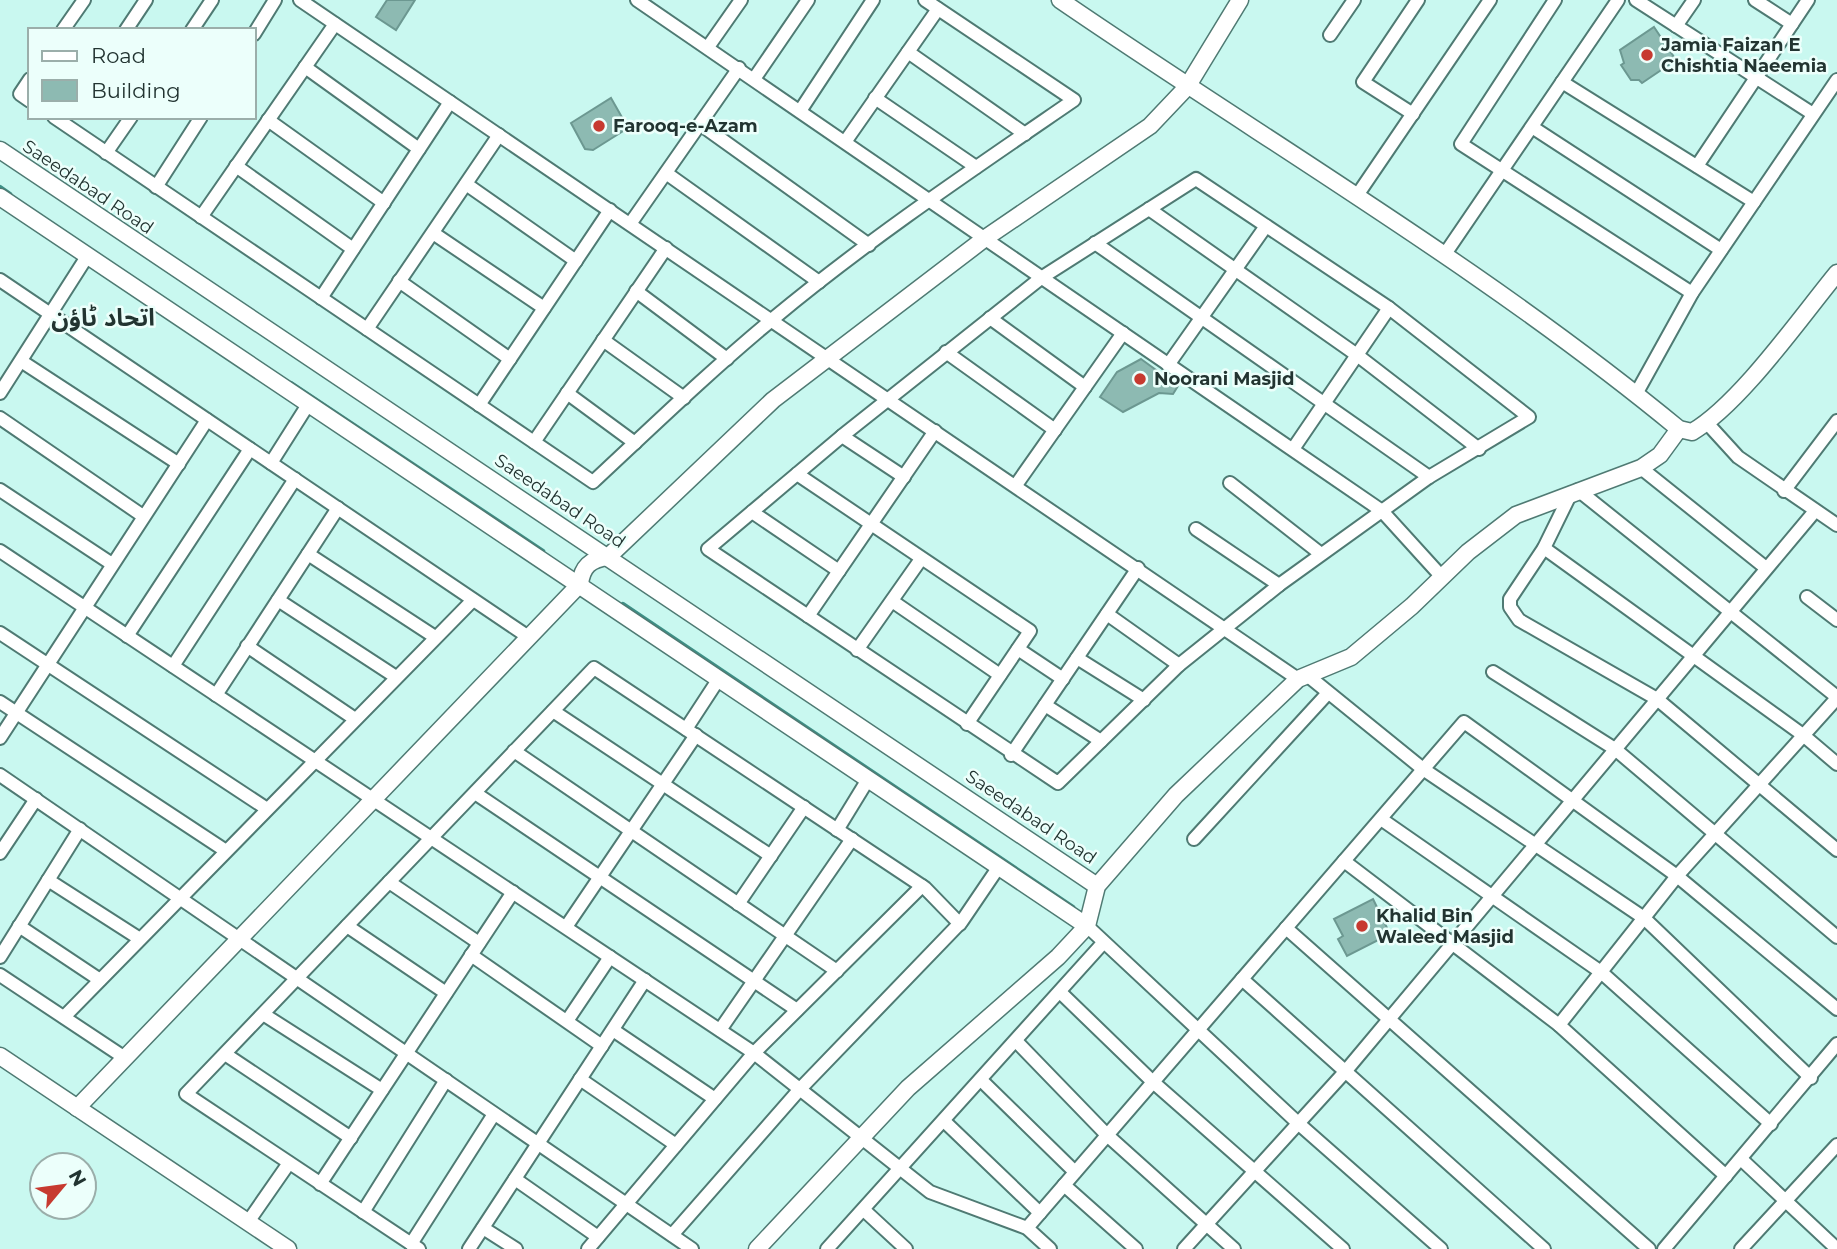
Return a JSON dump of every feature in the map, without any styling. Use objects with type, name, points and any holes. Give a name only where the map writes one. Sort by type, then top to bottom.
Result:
[{"type":"street","points":[[64,28],[84,0]]},
{"type":"street","points":[[127,28],[146,0]]},
{"type":"street","points":[[193,28],[212,0]]},
{"type":"street","points":[[256,31],[275,0]]},
{"type":"street","points":[[300,0],[1225,627],[1328,693],[1423,769],[1644,918],[1811,1078]]},
{"type":"street","points":[[637,0],[1382,511],[1441,576]]},
{"type":"street","points":[[754,79],[808,0]]},
{"type":"street","points":[[800,111],[873,0]]},
{"type":"street","points":[[61,119],[106,153],[593,482],[727,359],[819,282],[928,200],[1074,100],[925,0]]},
{"type":"street","points":[[1060,0],[1187,87],[1445,254],[1636,394],[1679,429],[1692,432],[1707,423],[1729,403],[1837,273]]},
{"type":"street","points":[[77,1108],[527,636],[580,584],[586,565],[595,558],[608,557],[773,400],[985,239],[1150,126],[1187,87],[1240,0]]},
{"type":"street","points":[[1331,35],[1354,0]]},
{"type":"street","points":[[1413,114],[1363,82],[1418,0]]},
{"type":"street","points":[[1356,197],[1490,0]]},
{"type":"street","points":[[1555,0],[1461,144],[1692,293]]},
{"type":"street","points":[[1445,254],[1618,0]]},
{"type":"street","points":[[1636,0],[1813,114]]},
{"type":"street","points":[[1676,26],[1694,0]]},
{"type":"street","points":[[1755,0],[1792,24]]},
{"type":"street","points":[[1697,166],[1808,0]]},
{"type":"street","points":[[708,47],[734,2]]},
{"type":"street","points":[[845,142],[938,9]]},
{"type":"street","points":[[201,217],[335,24]]},
{"type":"street","points":[[908,52],[1026,134]]},
{"type":"street","points":[[304,67],[419,149]]},
{"type":"street","points":[[630,224],[739,68]]},
{"type":"street","points":[[1636,394],[1692,293],[1837,80]]},
{"type":"street","points":[[28,82],[20,94],[28,100]]},
{"type":"street","points":[[1562,82],[1754,202]]},
{"type":"street","points":[[875,98],[976,167]]},
{"type":"street","points":[[321,298],[450,102]]},
{"type":"street","points":[[106,153],[130,119]]},
{"type":"street","points":[[156,187],[200,119]]},
{"type":"street","points":[[268,120],[384,203]]},
{"type":"street","points":[[700,124],[869,244]]},
{"type":"street","points":[[1532,127],[1721,250]]},
{"type":"street","points":[[367,329],[499,135]]},
{"type":"street","name":"Saeedabad Road","points":[[0,150],[1097,886]]},
{"type":"street","points":[[236,166],[354,248]]},
{"type":"street","points":[[666,173],[819,282]]},
{"type":"street","points":[[1196,179],[1266,226],[1389,308],[1529,416],[1479,449],[1429,477],[1225,627],[1179,665],[1058,783],[1012,755],[708,548],[842,436],[1041,278],[1196,179]]},
{"type":"street","points":[[466,184],[576,261]]},
{"type":"street","points":[[0,197],[580,584],[867,781],[1087,926],[1298,1124],[1441,1249]]},
{"type":"street","points":[[1149,209],[1357,355],[1479,449]]},
{"type":"street","points":[[479,405],[610,210]]},
{"type":"street","points":[[1168,365],[1266,226]]},
{"type":"street","points":[[433,233],[544,308]]},
{"type":"street","points":[[1096,243],[1429,477]]},
{"type":"street","points":[[534,442],[666,248]]},
{"type":"street","points":[[0,393],[88,256]]},
{"type":"street","points":[[0,280],[527,636]]},
{"type":"street","points":[[400,281],[510,359]]},
{"type":"street","points":[[636,291],[727,359]]},
{"type":"street","points":[[1293,449],[1389,308]]},
{"type":"street","points":[[990,318],[1085,387]]},
{"type":"street","points":[[1016,485],[1123,333]]},
{"type":"street","points":[[603,340],[684,398]]},
{"type":"street","points":[[946,352],[1055,430]]},
{"type":"street","points":[[21,361],[179,464]]},
{"type":"street","points":[[567,393],[635,443]]},
{"type":"street","points":[[271,463],[310,403]]},
{"type":"street","points":[[0,418],[143,516]]},
{"type":"street","points":[[0,738],[207,420]]},
{"type":"street","points":[[1784,491],[1833,435],[1837,421]]},
{"type":"street","points":[[1707,423],[1738,457],[1837,525]]},
{"type":"street","points":[[757,1249],[908,1088],[1058,957],[1087,926],[1097,886],[1176,795],[1303,677],[1351,657],[1412,606],[1441,576],[1516,514],[1641,468],[1660,455],[1679,429]]},
{"type":"street","points":[[808,616],[936,431]]},
{"type":"street","points":[[842,436],[904,477]]},
{"type":"street","points":[[127,636],[250,449]]},
{"type":"street","points":[[1641,468],[1766,568]]},
{"type":"street","points":[[797,474],[1030,631],[967,724]]},
{"type":"street","points":[[173,666],[295,479]]},
{"type":"street","points":[[1230,483],[1321,554]]},
{"type":"street","points":[[0,490],[112,564]]},
{"type":"street","points":[[1574,492],[1544,548],[1510,599],[1510,607],[1519,620],[1657,699],[1837,850]]},
{"type":"street","points":[[1559,1025],[1677,876],[1837,698],[1731,611],[1574,492]]},
{"type":"street","points":[[216,695],[338,508]]},
{"type":"street","points":[[1184,1249],[1346,1072],[1815,511]]},
{"type":"street","points":[[752,512],[839,571]]},
{"type":"street","points":[[1196,529],[1279,585]]},
{"type":"street","points":[[1544,548],[1694,655],[1837,764]]},
{"type":"street","points":[[0,551],[754,1053],[930,1192],[1027,1228],[1050,1249]]},
{"type":"street","points":[[307,554],[435,637]]},
{"type":"street","points":[[857,650],[921,559]]},
{"type":"street","points":[[1012,755],[1138,568]]},
{"type":"street","points":[[1807,597],[1837,620]]},
{"type":"street","points":[[278,600],[396,677]]},
{"type":"street","points":[[64,1017],[473,600]]},
{"type":"street","points":[[892,601],[1000,675]]},
{"type":"street","points":[[1107,614],[1179,665]]},
{"type":"street","points":[[0,633],[267,809]]},
{"type":"street","points":[[247,646],[355,719]]},
{"type":"street","points":[[1018,649],[1063,679]]},
{"type":"street","points":[[1077,658],[1144,700]]},
{"type":"street","points":[[494,1114],[415,1247],[186,1094],[594,668],[922,886],[960,924]]},
{"type":"street","points":[[1493,672],[1615,749],[1837,937]]},
{"type":"street","points":[[566,928],[663,784],[718,680]]},
{"type":"street","points":[[1194,839],[1328,693]]},
{"type":"street","points":[[0,702],[226,851]]},
{"type":"street","points":[[1045,705],[1101,741]]},
{"type":"street","points":[[553,711],[771,856]]},
{"type":"street","points":[[1027,1228],[1464,722],[1677,876],[1837,1009]]},
{"type":"street","points":[[514,751],[837,971]]},
{"type":"street","points":[[0,775],[692,1249]]},
{"type":"street","points":[[837,830],[867,781]]},
{"type":"street","points":[[475,793],[797,1010]]},
{"type":"street","points":[[0,853],[36,799]]},
{"type":"street","points":[[738,904],[804,807]]},
{"type":"street","points":[[1381,819],[1601,972],[1771,1124]]},
{"type":"street","points":[[0,957],[79,829]]},
{"type":"street","points":[[720,1030],[852,839]]},
{"type":"street","points":[[1344,861],[1559,1025],[1726,1177]]},
{"type":"street","points":[[672,1235],[800,1089],[960,924],[998,868]]},
{"type":"street","points":[[48,880],[140,939]]},
{"type":"street","points":[[389,882],[480,943]]},
{"type":"street","points":[[589,1249],[754,1053],[922,886]]},
{"type":"street","points":[[320,1184],[513,892]]},
{"type":"street","points":[[19,926],[100,980]]},
{"type":"street","points":[[347,926],[446,993]]},
{"type":"street","points":[[1286,929],[1649,1249]]},
{"type":"street","points":[[827,1249],[1103,943]]},
{"type":"street","points":[[471,956],[602,1045]]},
{"type":"street","points":[[566,1021],[610,957]]},
{"type":"street","points":[[0,975],[125,1058]]},
{"type":"street","points":[[1242,979],[1544,1249]]},
{"type":"street","points":[[469,1249],[645,980]]},
{"type":"street","points":[[1060,992],[1153,1083],[1343,1249]]},
{"type":"street","points":[[263,1014],[382,1090]]},
{"type":"street","points":[[612,1030],[715,1100]]},
{"type":"street","points":[[1016,1041],[1107,1135],[1234,1249]]},
{"type":"street","points":[[1664,1249],[1836,1048]]},
{"type":"street","points":[[225,1054],[351,1138]]},
{"type":"street","points":[[0,1056],[288,1249]]},
{"type":"street","points":[[580,1079],[676,1145]]},
{"type":"street","points":[[363,1212],[446,1080]]},
{"type":"street","points":[[981,1080],[1076,1172]]},
{"type":"street","points":[[944,1121],[1040,1213]]},
{"type":"street","points":[[1743,1248],[1786,1201],[1832,1160],[1837,1145]]},
{"type":"street","points":[[1741,1159],[1837,1249]]},
{"type":"street","points":[[248,1223],[289,1163]]},
{"type":"street","points":[[515,1180],[598,1237]]},
{"type":"street","points":[[1064,1185],[1136,1249]]},
{"type":"street","points":[[864,1211],[905,1249]]},
{"type":"street","points":[[483,1228],[516,1249]]},
{"type":"building","points":[[387,0],[415,0],[396,30],[376,17]]},
{"type":"building","name":"Jamia Faizan E Chishtia Naeemia","points":[[1654,27],[1676,60],[1642,83],[1639,80],[1631,80],[1621,65],[1624,63],[1620,50]]},
{"type":"building","name":"Farooq-e-Azam","points":[[611,98],[628,128],[593,150],[585,149],[571,123]]},
{"type":"building","name":"Noorani Masjid","points":[[1141,359],[1178,386],[1173,394],[1159,393],[1123,412],[1100,397],[1117,372]]},
{"type":"building","name":"Khalid Bin Waleed Masjid","points":[[1373,899],[1390,934],[1347,956],[1338,939],[1343,936],[1334,919]]},
{"type":"waterway","points":[[0,187],[10,194]]},
{"type":"waterway","points":[[291,383],[543,551]]},
{"type":"waterway","points":[[623,604],[1073,907]]},
{"type":"place","name":"Jamia Faizan E Chishtia Naeemia","points":[[1647,55]]},
{"type":"place","name":"Farooq-e-Azam","points":[[599,126]]},
{"type":"place","name":"Noorani Masjid","points":[[1140,379]]},
{"type":"place","name":"Khalid Bin Waleed Masjid","points":[[1362,926]]},
{"type":"district","name":"اتحاد ٹاؤن","points":[[103,317]]}]
